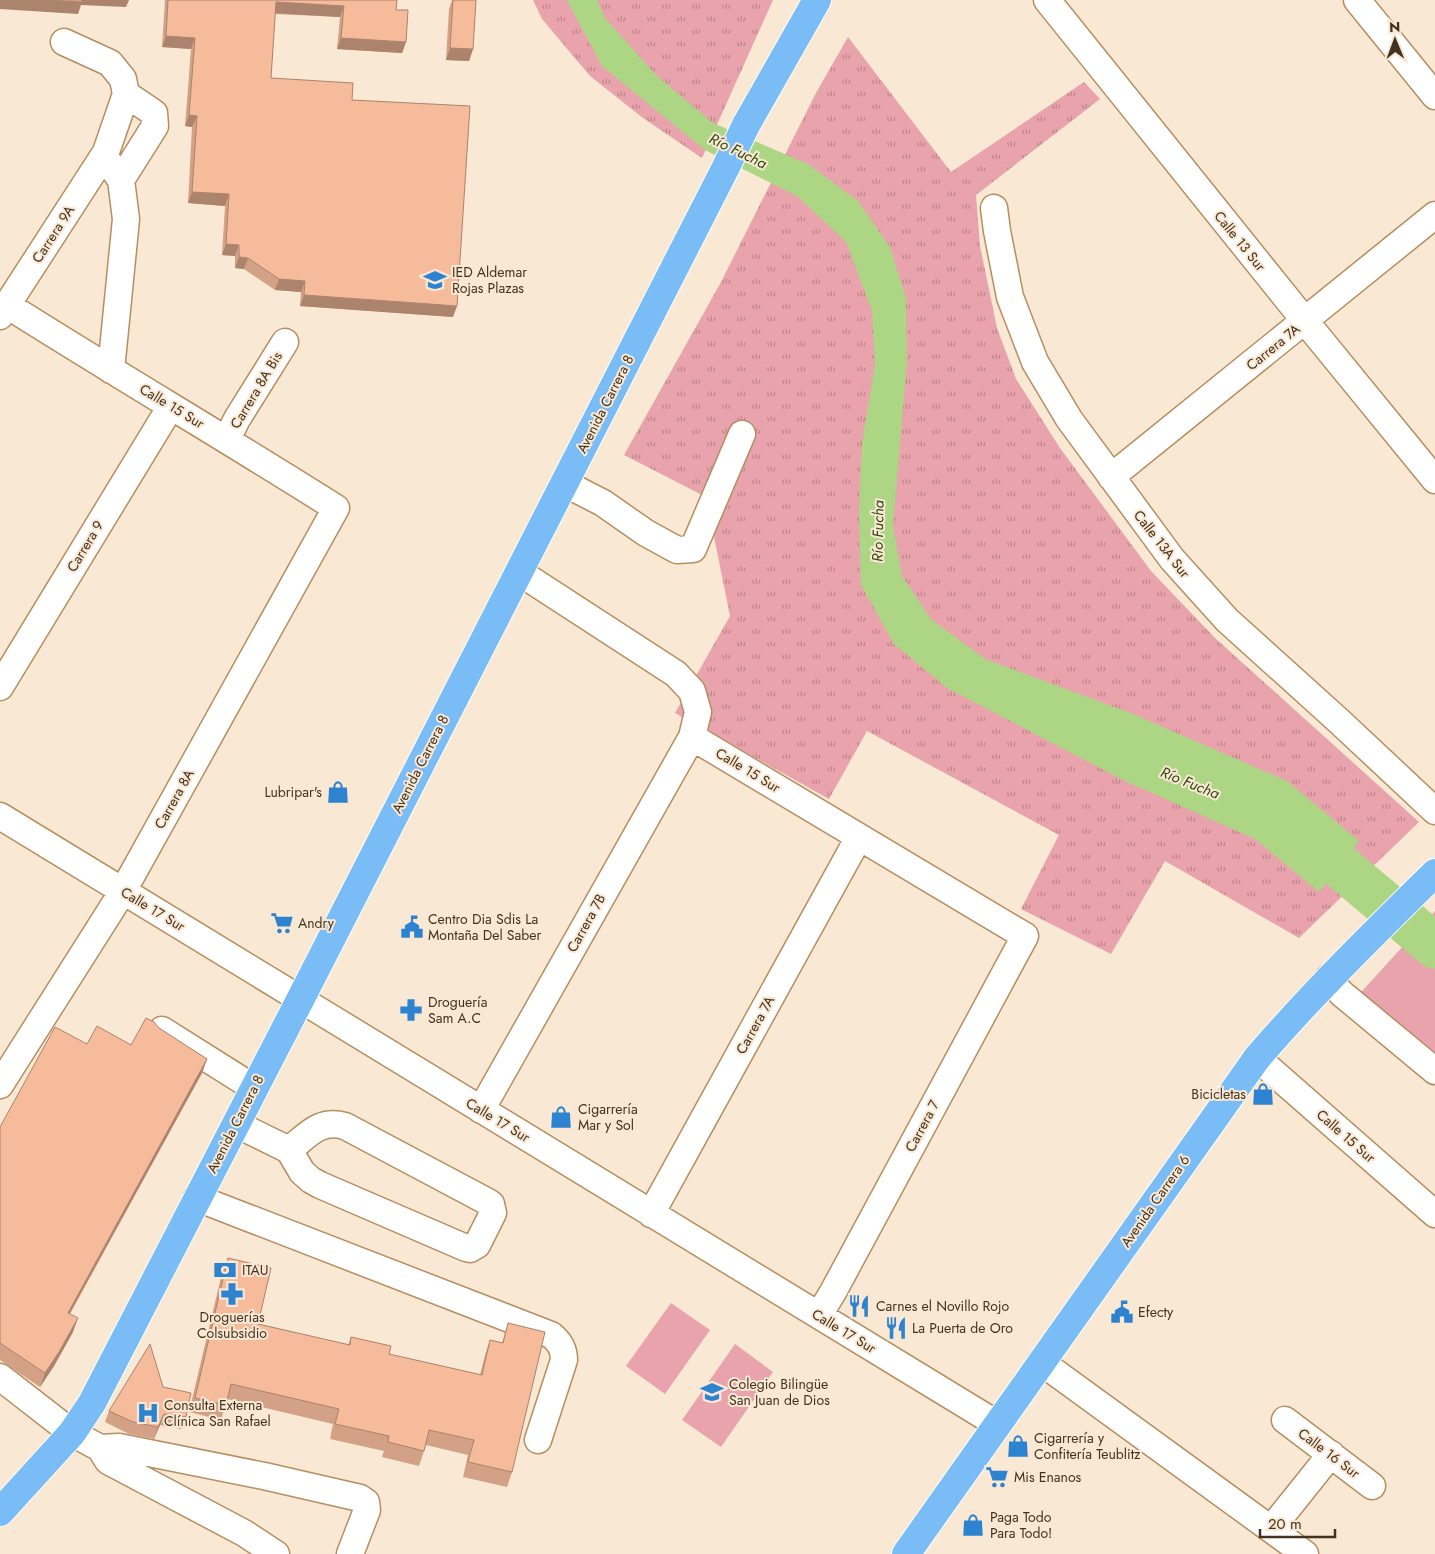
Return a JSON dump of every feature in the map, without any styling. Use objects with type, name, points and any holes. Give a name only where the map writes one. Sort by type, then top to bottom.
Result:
[{"type":"main road","name":"Avenida Carrera 8","points":[[0,1512],[72,1433],[92,1403],[300,1000],[746,125],[817,0]]},
{"type":"main road","name":"Avenida Carrera 6","points":[[906,1554],[1257,1058],[1296,1012],[1427,881]]},
{"type":"street","name":"Calle 13 Sur","points":[[1047,0],[1435,480]]},
{"type":"street","points":[[1357,0],[1435,96]]},
{"type":"street","points":[[64,42],[110,63],[123,79],[126,94],[154,113],[155,126],[121,180]]},
{"type":"street","name":"Carrera 9A","points":[[4,311],[105,154],[126,94]]},
{"type":"street","points":[[105,154],[121,180],[126,219],[111,370]]},
{"type":"street","name":"Calle 13A Sur","points":[[994,208],[1010,297],[1035,362],[1069,419],[1111,478],[1172,559],[1226,620],[1435,810]]},
{"type":"street","name":"Carrera 7A","points":[[1111,478],[1435,216]]},
{"type":"street","name":"Calle 15 Sur","points":[[4,311],[111,370],[227,439],[336,508]]},
{"type":"street","name":"Carrera 8A Bis","points":[[227,439],[237,419],[286,342]]},
{"type":"street","name":"Carrera 9","points":[[0,687],[171,406]]},
{"type":"street","points":[[564,483],[603,503],[646,533],[677,550],[692,548],[742,434]]},
{"type":"street","name":"Carrera 8A","points":[[0,1085],[123,891],[336,508]]},
{"type":"street","points":[[519,572],[676,674],[692,691],[698,712],[692,736]]},
{"type":"street","name":"Calle 15 Sur","points":[[692,736],[1025,936]]},
{"type":"street","name":"Carrera 7B","points":[[481,1110],[692,736]]},
{"type":"street","name":"Calle 17 Sur","points":[[0,816],[998,1424]]},
{"type":"street","name":"Carrera 7A","points":[[651,1214],[859,837]]},
{"type":"street","name":"Carrera 7","points":[[818,1315],[837,1284],[1025,936]]},
{"type":"street","points":[[1329,978],[1342,993],[1435,1072]]},
{"type":"street","points":[[162,1030],[254,1088]]},
{"type":"street","name":"Calle 15 Sur","points":[[1257,1058],[1435,1214]]},
{"type":"street","points":[[236,1124],[289,1150],[302,1172],[320,1185],[466,1248],[474,1248],[477,1245],[494,1213],[491,1204],[488,1202],[345,1126],[331,1123],[317,1127],[289,1150]]},
{"type":"street","points":[[197,1198],[551,1335],[558,1340],[564,1353],[564,1360],[538,1440]]},
{"type":"street","points":[[1041,1362],[1305,1554]]},
{"type":"street","points":[[0,1377],[72,1433],[100,1448],[108,1461],[244,1533],[276,1554]]},
{"type":"street","name":"Calle 16 Sur","points":[[1285,1420],[1372,1486]]},
{"type":"street","points":[[100,1448],[119,1447],[264,1476],[360,1498],[366,1502],[366,1510],[350,1554]]},
{"type":"street","points":[[1272,1529],[1331,1454]]},
{"type":"green space","points":[[533,0],[773,0],[702,158],[643,118],[590,76],[542,19]]},
{"type":"green space","points":[[848,37],[951,172],[1084,82],[1100,99],[976,195],[980,246],[997,328],[1016,379],[1060,448],[1151,571],[1215,638],[1419,822],[1299,938],[1165,861],[1111,954],[1021,909],[1059,835],[867,731],[829,799],[675,713],[730,616],[706,497],[624,455],[720,284],[816,93]]},
{"type":"green space","points":[[1435,911],[1435,1074],[1354,1000]]},
{"type":"green space","points":[[671,1303],[710,1330],[665,1394],[626,1366]]},
{"type":"green space","points":[[735,1344],[773,1372],[721,1447],[682,1420]]},
{"type":"water","points":[[567,0],[597,0],[605,18],[656,75],[713,123],[808,164],[858,201],[890,247],[906,298],[907,361],[893,526],[902,576],[931,619],[985,659],[1133,714],[1287,781],[1359,841],[1319,892],[1255,839],[1123,780],[947,688],[894,644],[861,585],[859,514],[862,444],[875,364],[872,311],[846,242],[797,196],[705,150],[602,66]]},
{"type":"building","points":[[45,0],[82,0],[82,2]]},
{"type":"building","points":[[168,0],[397,0],[396,10],[408,10],[406,42],[341,38],[344,6],[276,2],[271,78],[353,83],[352,100],[470,106],[457,306],[304,295],[305,281],[279,279],[248,258],[239,257],[239,245],[226,244],[229,194],[192,192],[197,116],[189,115],[195,38],[166,36]]},
{"type":"building","points":[[453,0],[476,0],[473,49],[450,48]]},
{"type":"building","points":[[146,1018],[207,1059],[68,1313],[78,1318],[45,1373],[0,1343],[0,1127],[55,1027],[87,1044],[97,1026],[131,1045]]},
{"type":"building","points":[[228,1258],[271,1268],[258,1324],[350,1345],[351,1337],[391,1346],[389,1354],[482,1375],[490,1340],[503,1343],[508,1323],[545,1332],[512,1472],[468,1462],[474,1440],[429,1430],[424,1451],[388,1442],[389,1436],[335,1424],[339,1409],[231,1384],[226,1405],[195,1398]]},
{"type":"building","name":"Consulta Externa Clínica San Rafael","points":[[150,1344],[163,1387],[191,1393],[186,1417],[164,1414],[158,1427],[133,1422],[109,1411]]},
{"type":"waterway","name":"Río Fucha","points":[[1291,829],[1315,845],[1435,946]]},
{"type":"place","name":"IED Aldemar Rojas Plazas","points":[[435,280]]},
{"type":"place","name":"Lubripar's","points":[[338,792]]},
{"type":"place","name":"Andry","points":[[282,923]]},
{"type":"place","name":"Centro Dia Sdis La Montaña Del Saber","points":[[412,927]]},
{"type":"place","name":"Droguería Sam A.C","points":[[411,1010]]},
{"type":"place","name":"Bicicletas","points":[[1263,1094]]},
{"type":"place","name":"Cigarrería Mar y Sol","points":[[561,1117]]},
{"type":"place","name":"ITAU","points":[[225,1270]]},
{"type":"place","name":"Droguerías Colsubsidio","points":[[232,1294]]},
{"type":"place","name":"Carnes el Novillo Rojo","points":[[859,1306]]},
{"type":"place","name":"Efecty","points":[[1122,1312]]},
{"type":"place","name":"La Puerta de Oro","points":[[896,1328]]},
{"type":"place","name":"Colegio Bilingüe San Juan de Dios","points":[[712,1392]]},
{"type":"place","name":"Consulta Externa Clínica San Rafael","points":[[148,1413]]},
{"type":"place","name":"Cigarrería y Confitería Teublitz","points":[[1018,1446]]},
{"type":"place","name":"Mis Enanos","points":[[997,1477]]},
{"type":"place","name":"Paga Todo Para Todo!","points":[[973,1525]]}]
